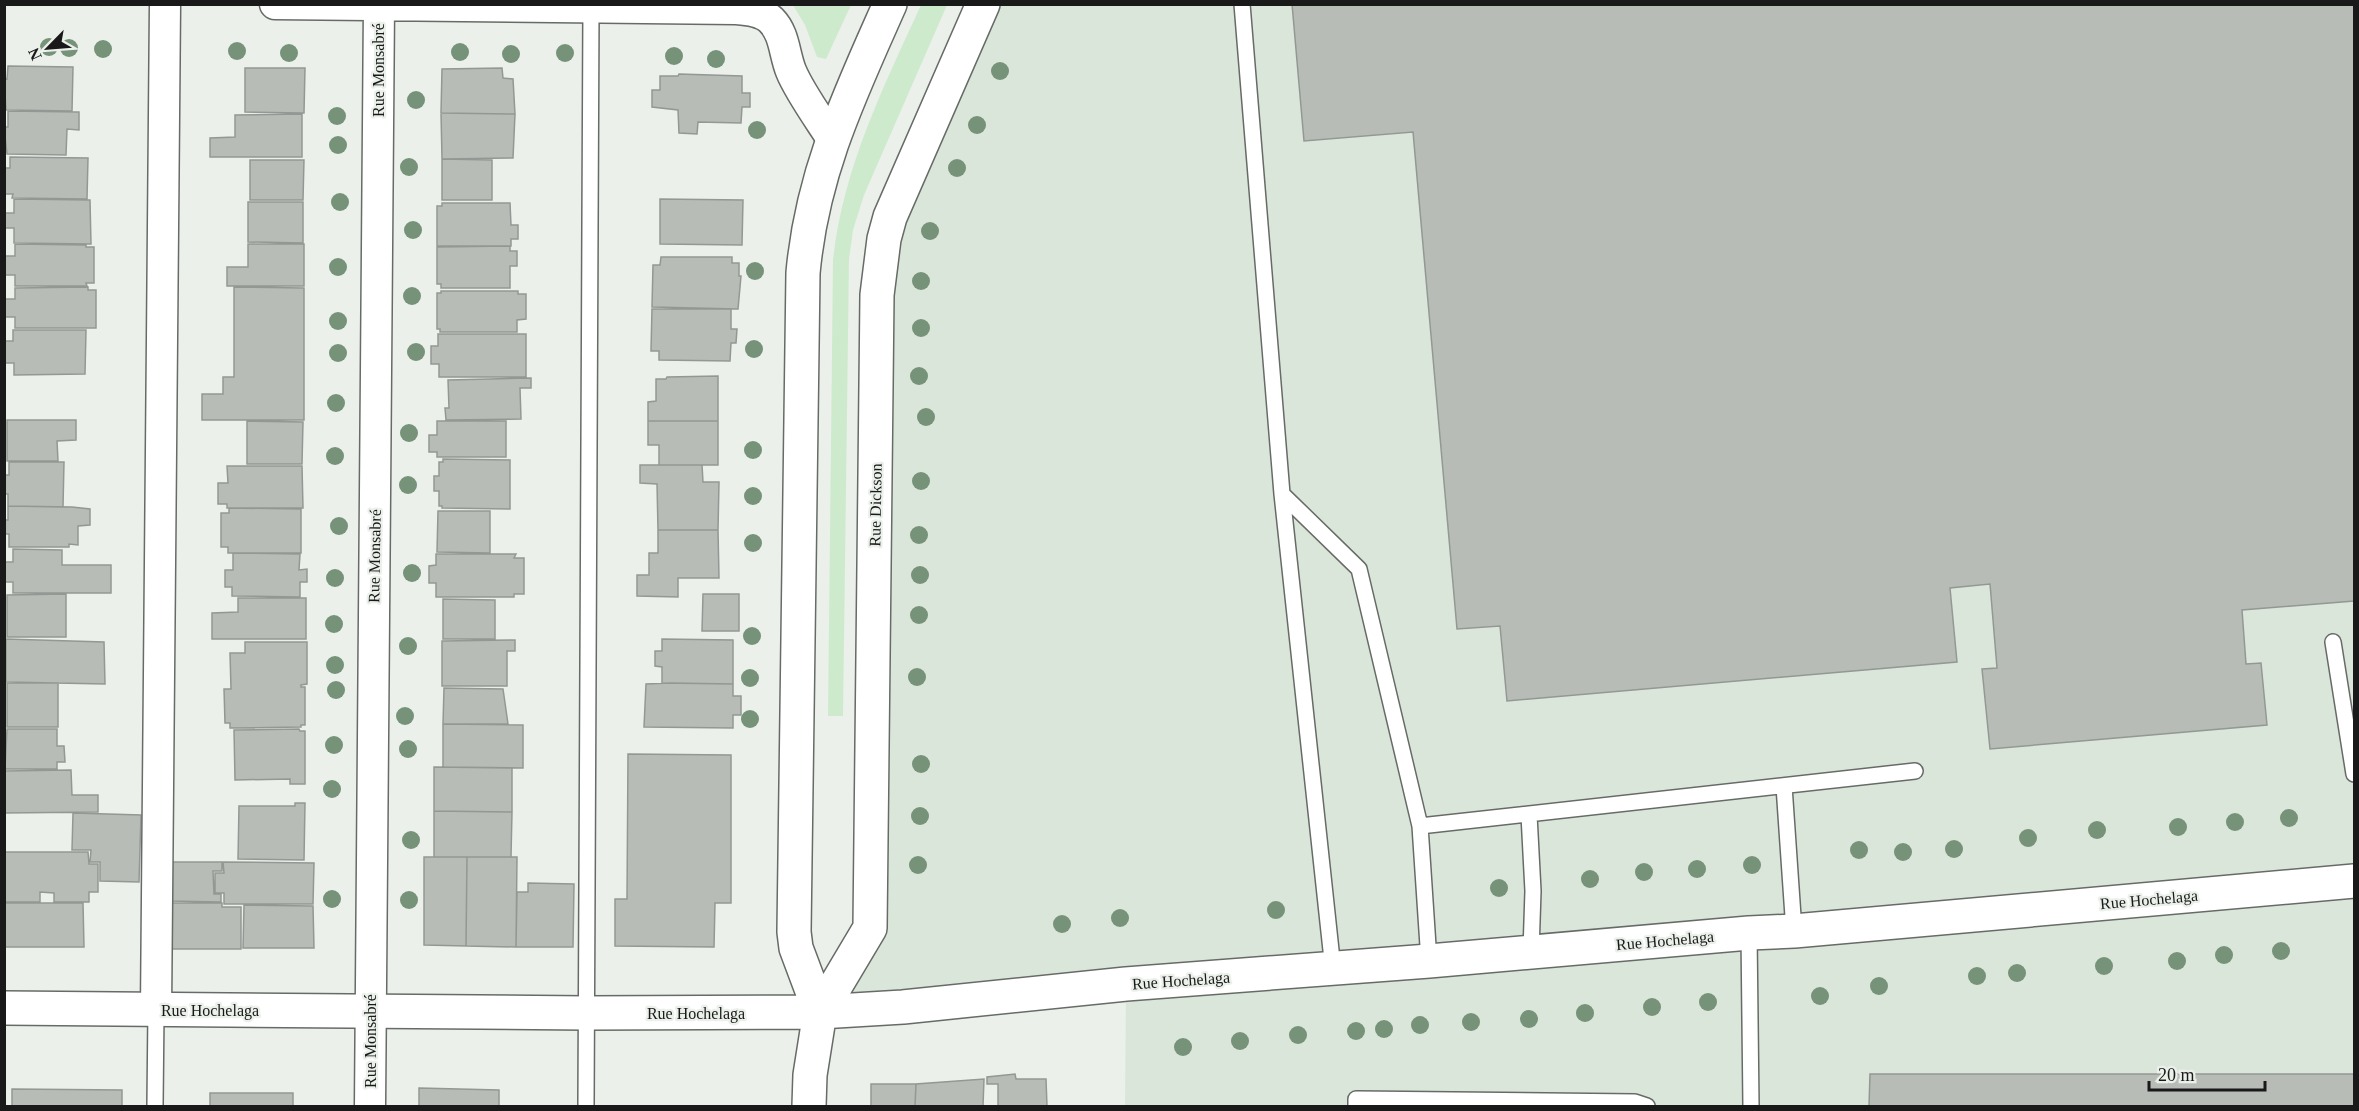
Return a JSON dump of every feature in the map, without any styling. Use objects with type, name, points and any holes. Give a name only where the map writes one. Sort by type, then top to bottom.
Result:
[{"type":"main road","name":"Rue Dickson","points":[[820,1012],[796,948],[794,932],[804,255],[810,218],[832,139],[890,4]]},
{"type":"main road","name":"Rue Dickson","points":[[809,1107],[810,1075],[820,1012],[870,928],[877,295],[884,239],[890,217],[983,4]]},
{"type":"main road","name":"Rue Hochelaga","points":[[4,1008],[587,1013],[820,1012],[1126,984],[1794,931],[2355,881]]},
{"type":"street","points":[[156,1010],[165,4]]},
{"type":"street","points":[[275,4],[736,9],[756,12],[770,18],[785,45],[791,71],[832,139]]},
{"type":"street","name":"Rue Monsabré","points":[[370,1107],[379,5]]},
{"type":"lane","points":[[1242,4],[1282,494],[1333,969]]},
{"type":"lane","points":[[586,1107],[591,7]]},
{"type":"lane","points":[[1282,494],[1359,569],[1420,826],[1429,961]]},
{"type":"lane","points":[[2333,642],[2355,774]]},
{"type":"lane","points":[[1420,826],[1915,771]]},
{"type":"lane","points":[[1784,786],[1794,931]]},
{"type":"lane","points":[[1529,815],[1533,891],[1530,951]]},
{"type":"lane","points":[[1749,933],[1751,1107]]},
{"type":"lane","points":[[155,1107],[156,1010]]},
{"type":"lane","points":[[1356,1107],[1356,1099],[1541,1104],[1635,1102],[1647,1106]]},
{"type":"shaded area","points":[[983,5],[2354,5],[2354,1106],[1125,1106],[1126,985],[820,1012],[862,944],[877,295]]},
{"type":"green space","points":[[793,5],[851,5],[826,59],[817,57],[805,25]]},
{"type":"green space","points":[[921,5],[947,5],[864,195],[853,230],[849,259],[843,716],[828,716],[833,260],[838,226],[855,161],[879,98]]},
{"type":"building","points":[[1292,4],[2354,4],[2354,601],[2242,610],[2246,664],[2261,663],[2267,725],[1990,749],[1982,669],[1997,668],[1990,584],[1950,588],[1957,662],[1507,701],[1500,626],[1457,629],[1413,132],[1304,141]]},
{"type":"building","points":[[8,66],[73,67],[72,111],[6,110],[4,78],[7,79]]},
{"type":"building","points":[[245,68],[305,68],[304,113],[245,112]]},
{"type":"building","points":[[502,68],[503,78],[513,79],[515,114],[441,113],[442,69]]},
{"type":"building","points":[[679,74],[742,76],[742,93],[750,93],[750,107],[742,107],[741,123],[698,122],[697,134],[679,133],[678,110],[652,107],[652,90],[660,90],[660,76],[678,76]]},
{"type":"building","points":[[8,111],[79,112],[79,130],[67,129],[66,155],[7,154],[4,127],[8,127]]},
{"type":"building","points":[[441,113],[515,114],[513,158],[442,159]]},
{"type":"building","points":[[302,114],[302,157],[210,157],[210,138],[235,137],[235,115]]},
{"type":"building","points":[[10,157],[88,158],[87,199],[12,198],[13,194],[4,194],[4,168],[10,168]]},
{"type":"building","points":[[442,159],[492,160],[492,200],[442,200]]},
{"type":"building","points":[[250,160],[304,160],[303,200],[250,200]]},
{"type":"building","points":[[14,199],[90,200],[91,244],[14,243],[14,228],[5,228],[5,213],[14,213]]},
{"type":"building","points":[[660,199],[743,200],[742,245],[660,244]]},
{"type":"building","points":[[248,202],[303,202],[303,243],[248,242]]},
{"type":"building","points":[[442,203],[510,203],[511,225],[518,225],[518,239],[511,239],[511,246],[437,246],[437,206],[442,206]]},
{"type":"building","points":[[15,244],[94,247],[94,283],[86,283],[87,286],[15,286],[15,275],[4,275],[4,256],[15,256]]},
{"type":"building","points":[[248,244],[304,244],[304,286],[227,286],[227,267],[248,267]]},
{"type":"building","points":[[510,246],[510,251],[517,251],[517,266],[510,266],[510,288],[441,288],[441,284],[437,284],[437,247]]},
{"type":"building","points":[[661,257],[732,257],[732,263],[739,263],[739,276],[741,276],[738,309],[652,307],[653,265],[660,265]]},
{"type":"building","points":[[88,287],[88,290],[96,290],[96,328],[15,328],[15,317],[5,317],[5,299],[15,299],[15,288]]},
{"type":"building","points":[[234,287],[304,288],[304,420],[202,420],[202,394],[223,394],[223,377],[234,377]]},
{"type":"building","points":[[441,291],[518,291],[518,294],[526,294],[526,319],[517,320],[517,332],[440,332],[440,329],[437,329],[437,293]]},
{"type":"building","points":[[652,309],[731,309],[731,329],[737,329],[736,343],[731,343],[730,361],[659,360],[659,351],[651,351]]},
{"type":"building","points":[[13,330],[86,330],[85,374],[14,375],[14,363],[4,363],[4,341],[13,341]]},
{"type":"building","points":[[438,334],[526,334],[526,377],[439,377],[439,364],[431,364],[431,346],[438,346]]},
{"type":"building","points":[[718,376],[718,421],[648,421],[648,402],[656,401],[656,379]]},
{"type":"building","points":[[531,378],[531,388],[520,388],[521,419],[446,420],[445,408],[449,408],[448,380]]},
{"type":"building","points":[[7,420],[76,420],[76,440],[57,441],[58,461],[7,461]]},
{"type":"building","points":[[247,421],[303,422],[302,464],[247,464]]},
{"type":"building","points":[[437,421],[506,421],[506,457],[437,457],[437,452],[429,452],[429,435],[437,435]]},
{"type":"building","points":[[648,421],[718,421],[718,465],[659,465],[659,445],[648,445]]},
{"type":"building","points":[[443,459],[510,460],[510,509],[442,508],[439,506],[439,491],[434,491],[434,476],[439,476],[439,462],[443,462]]},
{"type":"building","points":[[9,462],[64,462],[63,507],[8,506],[8,494],[4,494],[4,475],[9,475]]},
{"type":"building","points":[[640,465],[702,465],[703,482],[719,482],[718,530],[658,530],[657,484],[640,483]]},
{"type":"building","points":[[227,466],[302,466],[303,508],[227,508],[227,504],[218,504],[218,483],[228,483]]},
{"type":"building","points":[[8,506],[90,509],[90,525],[78,526],[78,545],[9,547],[9,534],[4,534],[4,520],[8,520]]},
{"type":"building","points":[[229,508],[301,509],[301,553],[228,553],[228,547],[221,547],[221,513],[229,513]]},
{"type":"building","points":[[438,511],[490,511],[490,553],[437,552]]},
{"type":"building","points":[[658,530],[718,530],[719,578],[678,578],[678,597],[637,596],[637,575],[649,575],[649,553],[658,553]]},
{"type":"building","points":[[13,549],[62,550],[62,565],[111,565],[111,593],[13,593],[13,582],[4,582],[4,562],[13,562]]},
{"type":"building","points":[[233,553],[300,554],[299,570],[307,569],[307,582],[300,582],[300,597],[232,596],[232,587],[225,587],[225,570],[233,570]]},
{"type":"building","points":[[436,554],[516,554],[514,558],[524,558],[524,594],[514,594],[514,597],[436,597],[436,583],[429,583],[429,566],[436,565]]},
{"type":"building","points":[[66,594],[66,637],[7,637],[7,595]]},
{"type":"building","points":[[703,594],[739,594],[739,631],[702,631]]},
{"type":"building","points":[[238,598],[306,598],[306,639],[212,639],[212,613],[238,612]]},
{"type":"building","points":[[443,599],[495,600],[495,639],[443,639]]},
{"type":"building","points":[[6,639],[104,642],[105,684],[6,682]]},
{"type":"building","points":[[662,639],[733,640],[733,684],[662,683],[662,667],[655,666],[655,651],[662,651]]},
{"type":"building","points":[[515,640],[515,651],[507,651],[507,686],[442,686],[442,641]]},
{"type":"building","points":[[245,642],[307,642],[307,684],[301,685],[305,687],[305,725],[301,727],[230,728],[230,723],[225,723],[224,689],[231,689],[230,653],[245,653]]},
{"type":"building","points":[[7,683],[58,683],[58,727],[7,727]]},
{"type":"building","points":[[646,684],[733,684],[733,696],[741,696],[741,715],[733,715],[733,728],[644,727]]},
{"type":"building","points":[[444,688],[503,689],[508,724],[443,724]]},
{"type":"building","points":[[443,724],[523,725],[523,768],[443,767]]},
{"type":"building","points":[[7,729],[57,729],[57,746],[64,746],[65,762],[57,762],[57,769],[5,769]]},
{"type":"building","points":[[299,729],[305,731],[305,784],[290,784],[290,779],[235,780],[234,730]]},
{"type":"building","points":[[628,754],[731,755],[731,903],[715,903],[714,947],[615,946],[615,899],[627,899]]},
{"type":"building","points":[[434,767],[512,768],[512,812],[434,811]]},
{"type":"building","points":[[71,770],[72,795],[98,795],[98,812],[4,813],[4,771]]},
{"type":"building","points":[[295,803],[305,803],[304,860],[238,859],[239,806],[295,806]]},
{"type":"building","points":[[434,811],[512,812],[511,857],[434,857]]},
{"type":"building","points":[[73,813],[141,815],[139,882],[100,881],[100,862],[90,862],[91,850],[72,850]]},
{"type":"building","points":[[4,852],[88,852],[89,864],[98,864],[98,892],[89,892],[89,902],[54,902],[54,893],[40,892],[40,902],[4,902]]},
{"type":"building","points":[[424,857],[467,857],[466,946],[424,945]]},
{"type":"building","points":[[467,857],[517,857],[516,947],[466,946]]},
{"type":"building","points":[[169,862],[222,862],[222,871],[213,871],[214,894],[221,894],[221,902],[169,901]]},
{"type":"building","points":[[223,862],[314,863],[313,904],[224,904],[224,893],[215,893],[215,873],[224,873]]},
{"type":"building","points":[[528,883],[574,884],[573,947],[516,947],[517,892],[528,892]]},
{"type":"building","points":[[4,903],[83,903],[84,947],[4,947]]},
{"type":"building","points":[[166,903],[222,903],[222,907],[241,907],[241,949],[167,949]]},
{"type":"building","points":[[244,905],[313,906],[314,948],[243,948]]},
{"type":"building","points":[[1015,1074],[1016,1079],[1046,1079],[1047,1106],[998,1106],[998,1084],[987,1084],[987,1077]]},
{"type":"building","points":[[1870,1074],[2354,1074],[2354,1106],[1869,1106]]},
{"type":"building","points":[[984,1079],[983,1106],[915,1106],[916,1084]]},
{"type":"building","points":[[871,1084],[916,1084],[915,1106],[871,1106]]},
{"type":"building","points":[[419,1088],[499,1090],[499,1106],[419,1106]]},
{"type":"building","points":[[12,1089],[122,1090],[122,1106],[12,1106]]},
{"type":"building","points":[[210,1093],[293,1093],[293,1106],[210,1106]]}]
